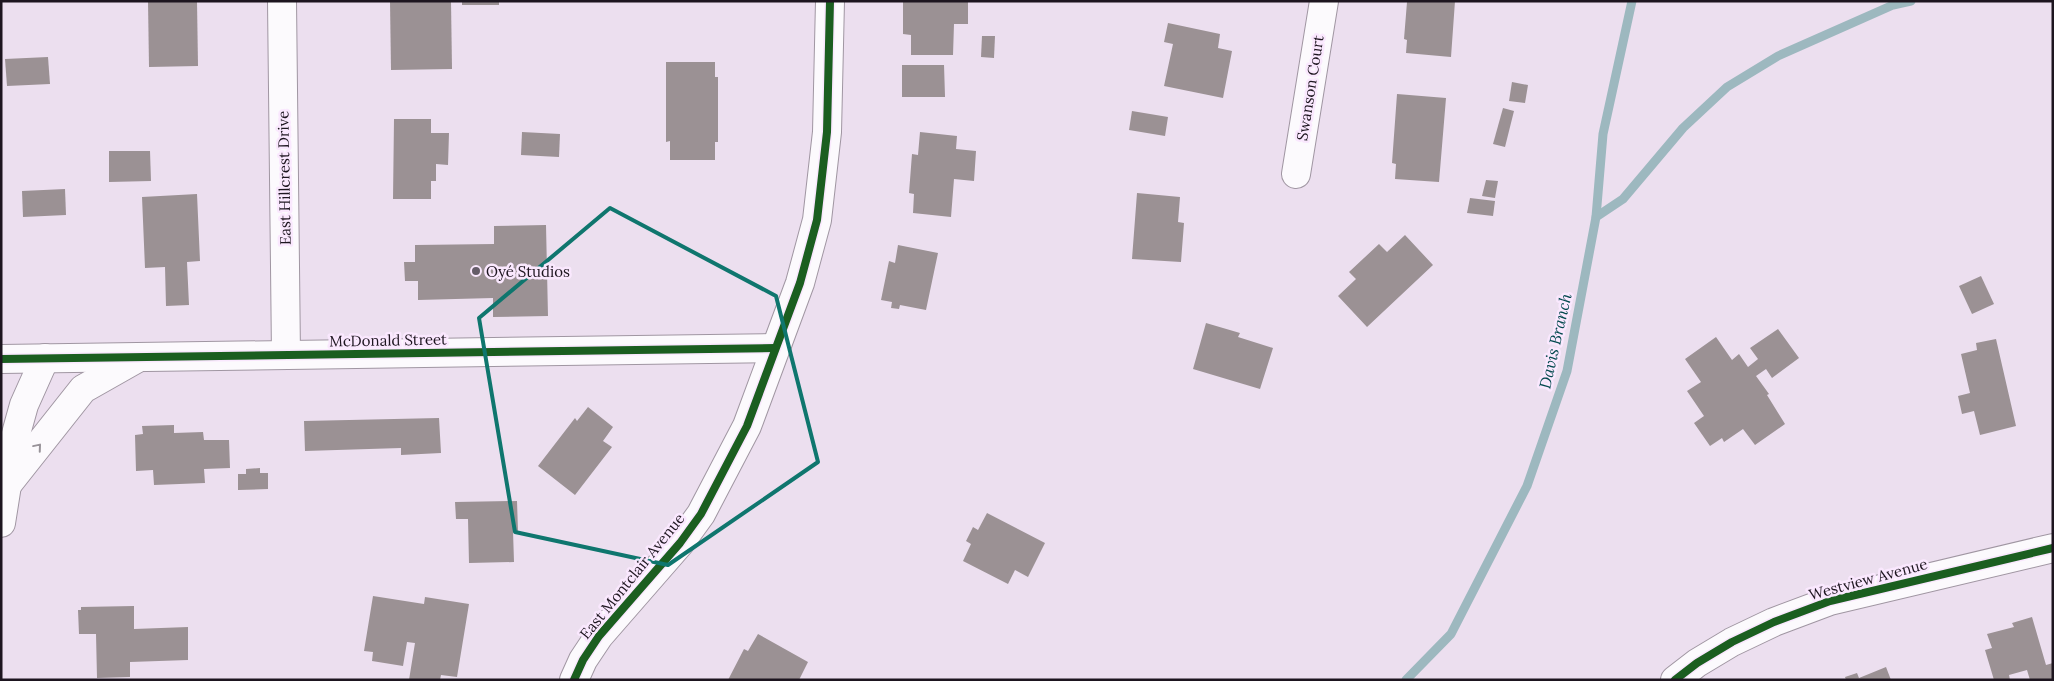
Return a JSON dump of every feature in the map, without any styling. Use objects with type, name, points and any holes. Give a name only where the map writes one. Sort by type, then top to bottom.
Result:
[{"type":"street","name":"East Hillcrest Drive","points":[[282,1],[286,355]]},
{"type":"street","name":"East Montclair Avenue","points":[[574,680],[583,660],[598,636],[680,544],[700,514],[747,426],[800,283],[817,220],[827,132],[830,1]]},
{"type":"street","name":"Swanson Court","points":[[1296,174],[1324,1]]},
{"type":"street","name":"McDonald Street","points":[[1,359],[775,348]]},
{"type":"street","points":[[1,523],[14,441],[24,405],[45,358]]},
{"type":"street","points":[[7,485],[84,390],[138,358]]},
{"type":"street","name":"Westview Avenue","points":[[1675,680],[1696,663],[1732,642],[1774,622],[1830,601],[2053,548]]},
{"type":"highlighted area","points":[[610,208],[776,296],[818,462],[668,565],[515,532],[479,318]]},
{"type":"building","points":[[148,1],[197,1],[198,66],[149,67]]},
{"type":"building","points":[[390,1],[451,1],[452,69],[391,70]]},
{"type":"building","points":[[462,1],[499,1],[499,5],[462,5]]},
{"type":"building","points":[[903,1],[968,1],[968,24],[954,24],[953,55],[911,55],[911,35],[903,34]]},
{"type":"building","points":[[1455,1],[1451,57],[1406,53],[1407,40],[1404,39],[1407,2]]},
{"type":"building","points":[[1168,23],[1220,34],[1218,48],[1232,51],[1223,98],[1164,86],[1173,44],[1164,42]]},
{"type":"building","points":[[982,36],[995,36],[994,58],[981,57]]},
{"type":"building","points":[[48,57],[50,84],[7,86],[5,59]]},
{"type":"building","points":[[666,62],[715,62],[715,77],[718,77],[718,142],[715,142],[715,160],[670,160],[670,141],[666,142]]},
{"type":"building","points":[[902,65],[944,65],[945,97],[902,97]]},
{"type":"building","points":[[1512,82],[1528,85],[1525,103],[1509,101]]},
{"type":"building","points":[[1397,94],[1446,98],[1439,182],[1395,179],[1396,164],[1392,163]]},
{"type":"building","points":[[1503,108],[1514,111],[1505,147],[1493,144]]},
{"type":"building","points":[[1132,111],[1168,117],[1165,136],[1129,130]]},
{"type":"building","points":[[394,119],[431,119],[431,133],[449,133],[448,165],[436,164],[436,181],[431,181],[431,199],[393,199]]},
{"type":"building","points":[[522,132],[560,134],[559,157],[521,155]]},
{"type":"building","points":[[920,132],[957,136],[956,149],[976,151],[974,181],[954,179],[951,217],[913,213],[914,194],[909,193],[912,154],[918,155]]},
{"type":"building","points":[[109,151],[150,151],[151,181],[109,182]]},
{"type":"building","points":[[1486,180],[1498,181],[1495,198],[1482,196]]},
{"type":"building","points":[[65,189],[66,215],[23,217],[22,191]]},
{"type":"building","points":[[1137,193],[1180,197],[1178,222],[1184,223],[1181,262],[1132,259]]},
{"type":"building","points":[[197,194],[200,261],[187,262],[189,305],[166,306],[165,267],[145,268],[142,197]]},
{"type":"building","points":[[1470,198],[1495,201],[1493,216],[1467,213]]},
{"type":"building","name":"Oyé Studios","points":[[546,225],[548,316],[493,317],[493,298],[418,300],[418,281],[405,281],[404,262],[415,262],[415,245],[494,244],[494,226]]},
{"type":"building","points":[[1405,235],[1433,265],[1367,327],[1338,296],[1356,279],[1349,272],[1379,244],[1387,252]]},
{"type":"building","points":[[898,245],[938,253],[926,310],[900,305],[899,309],[891,308],[892,302],[881,300],[889,261],[895,263]]},
{"type":"building","points":[[1981,276],[1994,304],[1972,314],[1959,286]]},
{"type":"building","points":[[1206,323],[1240,333],[1238,337],[1273,348],[1260,389],[1193,369]]},
{"type":"building","points":[[1778,329],[1799,358],[1772,378],[1766,369],[1756,376],[1769,394],[1767,395],[1785,424],[1755,445],[1743,429],[1724,442],[1722,438],[1710,446],[1694,423],[1704,416],[1687,391],[1701,382],[1685,359],[1716,337],[1732,360],[1739,354],[1748,367],[1758,359],[1750,348]]},
{"type":"building","points":[[1996,339],[2016,426],[1980,435],[1974,411],[1962,414],[1958,396],[1970,393],[1961,354],[1977,350],[1976,343]]},
{"type":"building","points":[[588,407],[613,427],[603,441],[612,447],[575,495],[538,466],[575,418],[577,421]]},
{"type":"building","points":[[439,418],[441,453],[401,455],[401,448],[305,451],[304,421]]},
{"type":"building","points":[[174,425],[174,433],[203,432],[204,440],[229,440],[230,468],[204,469],[205,483],[154,485],[153,470],[136,471],[135,435],[143,434],[142,426]]},
{"type":"building","points":[[260,468],[260,473],[268,473],[268,489],[238,490],[238,474],[246,474],[246,469]]},
{"type":"building","points":[[517,501],[518,531],[513,531],[514,562],[469,563],[468,519],[456,519],[455,502]]},
{"type":"building","points":[[987,513],[1045,543],[1028,577],[1015,570],[1008,584],[963,561],[971,544],[966,541],[973,527],[978,530]]},
{"type":"building","points":[[373,596],[424,604],[425,597],[469,604],[457,677],[441,675],[440,680],[409,680],[415,643],[407,642],[403,666],[372,661],[373,652],[364,651]]},
{"type":"building","points":[[134,606],[134,629],[188,627],[188,660],[130,662],[130,677],[97,678],[96,634],[79,634],[78,610],[81,610],[81,607]]},
{"type":"building","points":[[2032,617],[2046,665],[2053,663],[2053,680],[2030,680],[2027,670],[2009,675],[2010,680],[1994,680],[1985,650],[1992,648],[1987,634],[2014,627],[2012,623]]},
{"type":"building","points":[[758,634],[808,662],[799,680],[728,680],[744,649],[748,651]]},
{"type":"building","points":[[1886,667],[1891,680],[1846,680],[1845,677],[1857,673],[1859,678]]},
{"type":"waterway","name":"Davis Branch","points":[[1406,680],[1451,634],[1527,486],[1567,371],[1596,217],[1603,134],[1632,1]]},
{"type":"waterway","points":[[1596,217],[1623,199],[1683,128],[1727,87],[1778,56],[1893,5],[1911,1]]},
{"type":"cycle path","points":[[574,680],[583,660],[599,636],[680,543],[701,514],[747,426],[800,283],[817,220],[827,132],[830,1]]},
{"type":"cycle path","points":[[1,359],[775,348]]},
{"type":"cycle path","points":[[1675,680],[1697,663],[1732,642],[1774,622],[1830,601],[2053,548]]},
{"type":"place","name":"Oyé Studios","points":[[476,271]]}]
